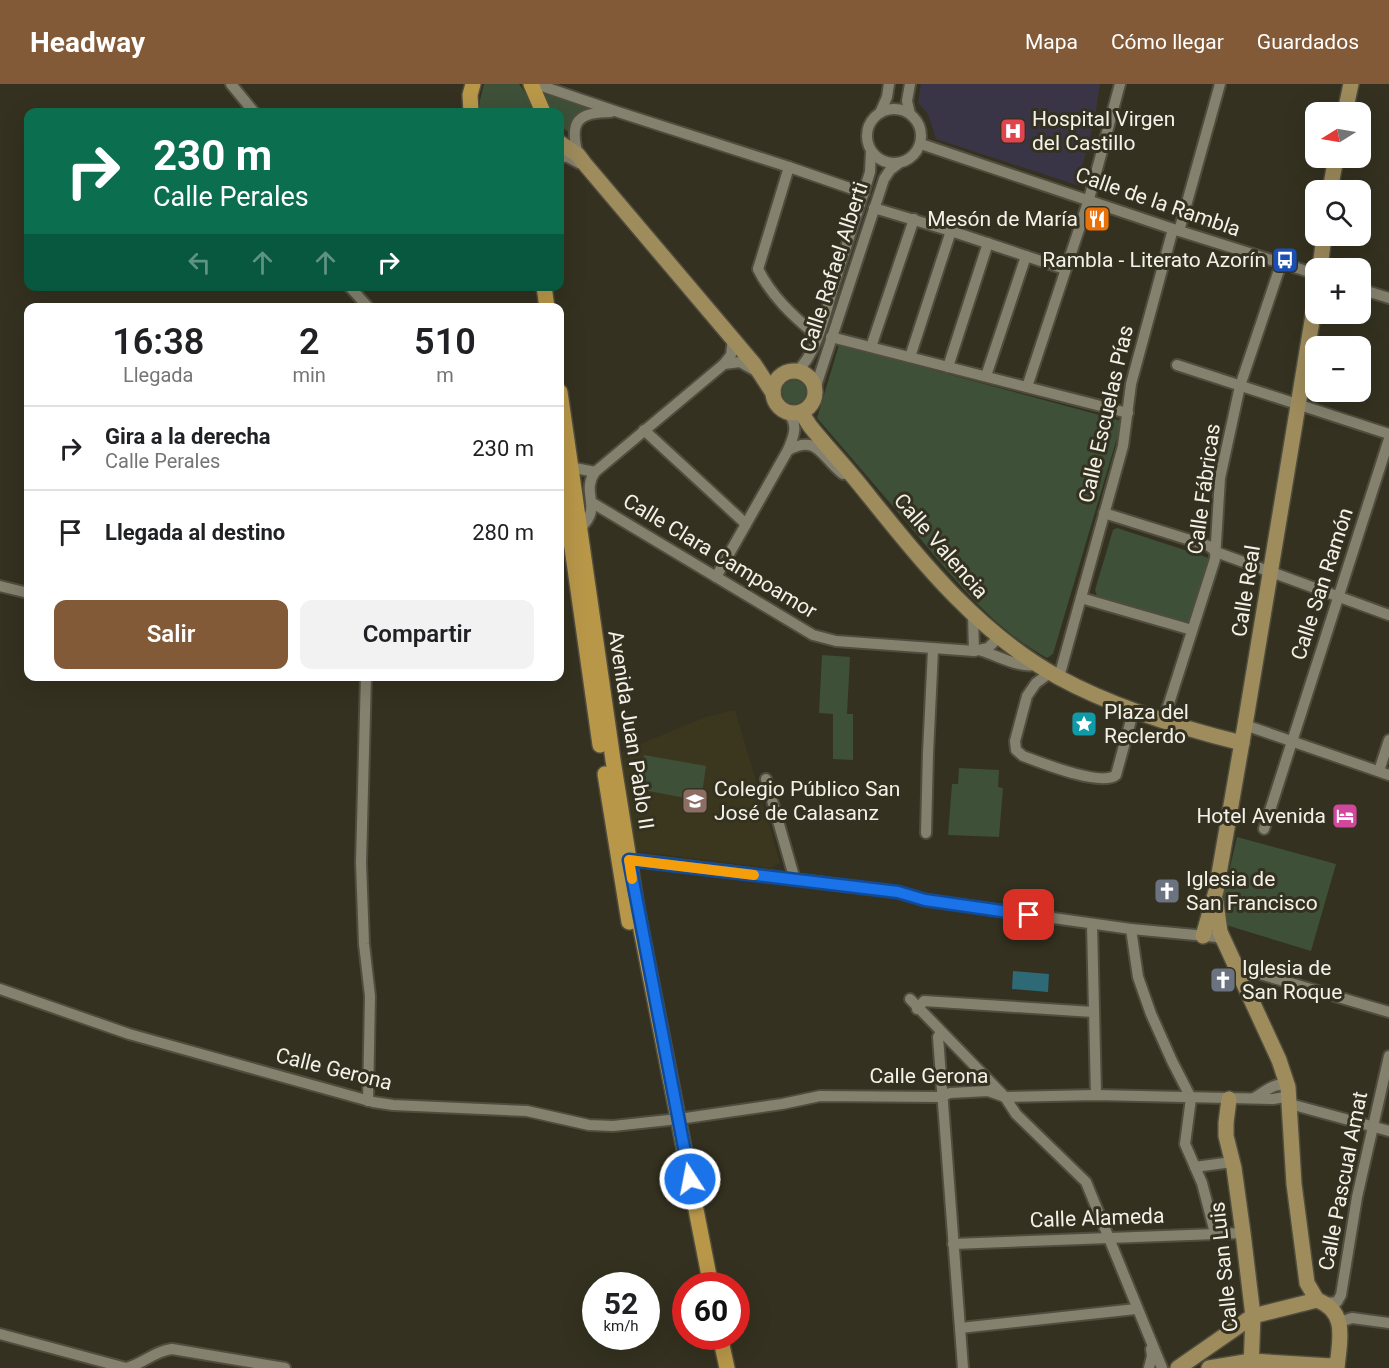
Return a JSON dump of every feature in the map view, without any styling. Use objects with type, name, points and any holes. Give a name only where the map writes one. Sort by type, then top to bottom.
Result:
[{"type":"main road","points":[[471,108],[470,95],[473,84]]},
{"type":"main road","points":[[531,84],[536,90],[542,108]]},
{"type":"main road","points":[[1347,102],[1351,84]]},
{"type":"main road","points":[[564,139],[754,364],[770,386],[777,404],[794,412],[808,409],[813,402],[815,389],[811,379],[791,372],[768,371],[754,364]]},
{"type":"main road","points":[[564,146],[578,155]]},
{"type":"main road","name":"Calle Real","points":[[1216,891],[1312,324]]},
{"type":"main road","points":[[770,386],[791,372]]},
{"type":"main road","name":"Calle Valencia","points":[[794,412],[810,426],[930,570],[973,615],[1000,636],[1050,671],[1111,701],[1242,744]]},
{"type":"main road","name":"Avenida Juan Pablo II","points":[[564,482],[570,538],[621,878],[708,1272]]},
{"type":"main road","name":"Avenida Juan Pablo II","points":[[570,538],[613,760],[699,1272]]},
{"type":"main road","points":[[1203,936],[1216,891]]},
{"type":"main road","points":[[1209,1368],[1251,1364],[1337,1365],[1346,1320],[1322,1302],[1307,1283],[1294,1184],[1289,1095],[1279,1060],[1224,942],[1217,920],[1216,891]]},
{"type":"main road","name":"Calle San Luis","points":[[1229,1099],[1226,1130],[1243,1233],[1253,1316],[1251,1364]]},
{"type":"main road","points":[[1171,1368],[1177,1368],[1253,1316],[1322,1302]]},
{"type":"main road","points":[[717,1368],[719,1350]]},
{"type":"main road","points":[[720,1350],[727,1368]]},
{"type":"street","points":[[231,84],[251,108]]},
{"type":"street","points":[[536,84],[864,193]]},
{"type":"street","points":[[889,84],[887,97],[869,126],[867,143],[871,151],[883,161],[899,163],[913,157],[921,144],[920,128],[910,114],[907,101],[910,84]]},
{"type":"street","points":[[1027,387],[1089,199],[1120,84]]},
{"type":"street","name":"Calle Escuelas Pías","points":[[1050,671],[1081,598],[1123,446],[1133,377],[1220,84]]},
{"type":"street","points":[[879,113],[895,109],[910,114]]},
{"type":"street","points":[[578,155],[573,139],[578,120],[590,114],[618,112]]},
{"type":"street","name":"Calle de la Rambla","points":[[921,144],[1305,271]]},
{"type":"street","name":"Calle Rafael Alberti","points":[[791,372],[811,354],[864,193],[870,172],[871,151]]},
{"type":"street","points":[[564,156],[590,170]]},
{"type":"street","name":"Calle Rafael Alberti","points":[[815,389],[884,179],[899,163]]},
{"type":"street","points":[[789,167],[758,269],[765,282],[793,315],[817,336]]},
{"type":"street","points":[[874,208],[1065,269]]},
{"type":"street","points":[[872,347],[914,219]]},
{"type":"street","points":[[910,357],[951,231]]},
{"type":"street","points":[[948,367],[988,243]]},
{"type":"street","points":[[986,376],[1026,255]]},
{"type":"street","name":"Calle Fábricas","points":[[1164,719],[1216,552],[1220,478],[1240,386],[1281,264]]},
{"type":"street","points":[[354,291],[364,303]]},
{"type":"street","points":[[1371,292],[1389,298]]},
{"type":"street","points":[[831,337],[1128,413]]},
{"type":"street","points":[[570,538],[590,518],[589,484],[595,472],[724,364],[731,355],[733,339]]},
{"type":"street","points":[[724,364],[744,363],[770,386]]},
{"type":"street","points":[[1177,365],[1389,434]]},
{"type":"street","points":[[716,577],[788,450],[795,425],[792,418],[794,412]]},
{"type":"street","points":[[644,430],[747,524]]},
{"type":"street","name":"Calle San Ramón","points":[[1264,829],[1389,439]]},
{"type":"street","points":[[788,450],[800,444],[812,445],[838,470],[858,482]]},
{"type":"street","points":[[564,464],[595,472]]},
{"type":"street","name":"Calle Clara Campoamor","points":[[591,502],[813,635],[836,641],[933,650],[978,651],[1050,671]]},
{"type":"street","points":[[1104,513],[1209,546],[1216,552],[1270,573],[1389,615]]},
{"type":"street","points":[[0,586],[24,592]]},
{"type":"street","points":[[1081,598],[1192,630]]},
{"type":"street","points":[[973,615],[978,651],[988,648],[1000,636]]},
{"type":"street","points":[[926,833],[933,650]]},
{"type":"street","points":[[1050,671],[1036,683],[1027,696],[1015,741],[1016,750],[1023,756],[1083,776],[1100,780],[1111,779],[1116,775],[1134,709]]},
{"type":"street","points":[[366,681],[361,863],[364,944],[370,996],[368,1101]]},
{"type":"street","points":[[1245,725],[1384,773],[1389,740]]},
{"type":"street","points":[[766,779],[795,880]]},
{"type":"street","points":[[629,860],[898,892],[925,900],[1092,924],[1217,937],[1224,942]]},
{"type":"street","points":[[1092,924],[1096,1095]]},
{"type":"street","points":[[1131,929],[1138,977],[1151,1014],[1191,1098],[1185,1139],[1188,1153],[1207,1199],[1215,1233]]},
{"type":"street","points":[[1238,972],[1244,969],[1389,1012]]},
{"type":"street","name":"Calle Gerona","points":[[0,989],[129,1034],[368,1101],[393,1105],[527,1111],[589,1125],[613,1126],[674,1119],[820,1096],[941,1097],[950,1093],[988,1091],[1005,1097],[1096,1095],[1229,1099],[1279,1098],[1289,1095]]},
{"type":"street","points":[[910,999],[917,1009],[1005,1097],[1016,1114],[1086,1182],[1162,1368]]},
{"type":"street","points":[[917,1009],[924,1001],[1093,1012]]},
{"type":"street","points":[[941,1032],[938,1037],[941,1097],[963,1368]]},
{"type":"street","name":"Calle Pascual Amat","points":[[1322,1302],[1337,1302],[1341,1294],[1357,1197],[1389,1056]]},
{"type":"street","points":[[1289,1095],[1389,1131]]},
{"type":"street","points":[[1195,1167],[1232,1162]]},
{"type":"street","name":"Calle Alameda","points":[[953,1244],[1243,1233]]},
{"type":"street","points":[[1341,1294],[1346,1320],[1389,1323]]},
{"type":"street","points":[[960,1328],[1136,1309]]},
{"type":"street","points":[[0,1334],[126,1368],[137,1366],[160,1350],[171,1349],[285,1368]]},
{"type":"street","points":[[1149,1340],[1152,1356],[1149,1368]]},
{"type":"shaded area","name":"Hospital Virgen del Castillo","points":[[921,84],[1100,84],[1094,123],[1077,185],[936,139],[928,114],[918,103]]},
{"type":"shaded area","name":"Colegio Público San José de Calasanz","points":[[735,710],[780,863],[771,868],[635,851],[621,752],[706,717]]},
{"type":"green space","points":[[484,84],[519,84],[530,100],[531,108],[480,108]]},
{"type":"green space","points":[[545,92],[601,109],[577,116],[570,126],[570,133],[564,129],[564,108],[548,108]]},
{"type":"green space","points":[[839,345],[1122,421],[1053,654],[1047,658],[1028,646],[993,619],[977,603],[817,418]]},
{"type":"green space","points":[[794,380],[799,381],[805,387],[805,397],[799,403],[794,404],[789,403],[783,397],[782,392],[783,387],[789,381]]},
{"type":"green space","points":[[1117,528],[1209,558],[1189,622],[1097,596],[1095,590],[1113,530]]},
{"type":"green space","points":[[822,655],[850,657],[847,714],[853,714],[853,760],[833,759],[833,714],[819,713]]},
{"type":"green space","points":[[644,755],[706,766],[701,801],[638,789]]},
{"type":"green space","points":[[959,768],[999,770],[998,787],[1003,788],[999,837],[948,835],[952,784],[958,784]]},
{"type":"green space","points":[[1237,837],[1336,864],[1311,951],[1226,925],[1222,902]]},
{"type":"water","points":[[1013,971],[1049,974],[1048,992],[1012,989]]},
{"type":"slow traffic","points":[[632,879],[629,860],[754,875]]},
{"type":"place","name":"Hospital Virgen del Castillo","points":[[1013,131]]},
{"type":"place","name":"Mesón de María","points":[[1097,219]]},
{"type":"place","name":"Rambla - Literato Azorín","points":[[1285,260]]},
{"type":"place","name":"Plaza del Reclerdo","points":[[1084,724]]},
{"type":"place","name":"Colegio Público San José de Calasanz","points":[[695,801]]},
{"type":"place","name":"Hotel Avenida","points":[[1345,816]]},
{"type":"place","name":"Iglesia de San Francisco","points":[[1167,891]]},
{"type":"place","name":"Iglesia de San Roque","points":[[1223,980]]},
{"type":"route","points":[[690,1179],[629,860],[898,892],[925,900],[1029,915]]}]
